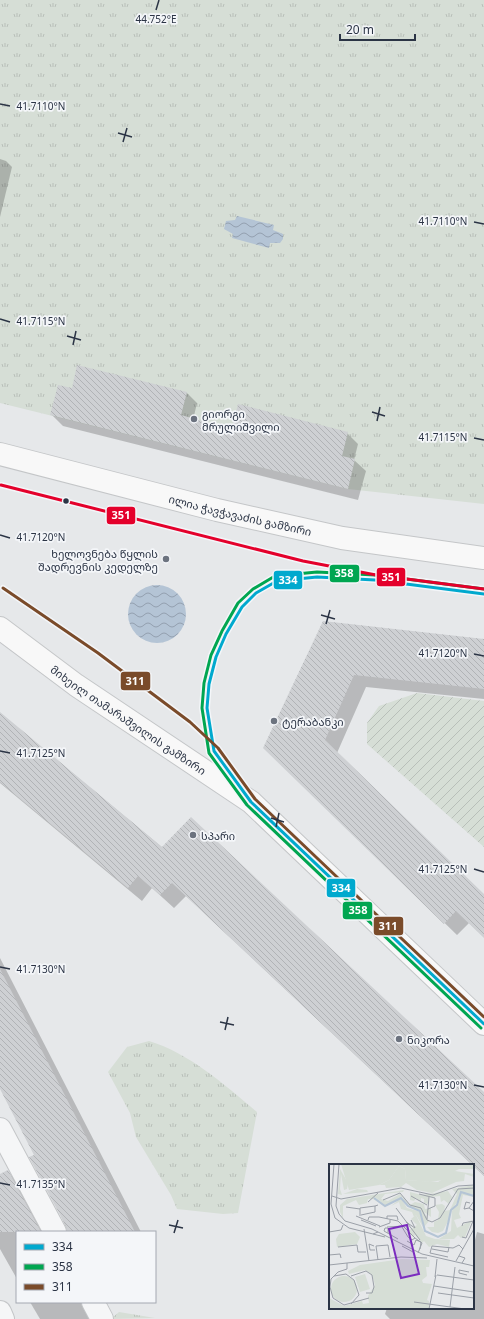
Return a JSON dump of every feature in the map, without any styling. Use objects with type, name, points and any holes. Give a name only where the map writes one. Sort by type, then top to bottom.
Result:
[{"type":"main road","name":"ილია ჭავჭავაძის გამზირი","points":[[0,454],[210,508],[342,538],[484,558]]},
{"type":"main road","name":"მიხეილ თამარაშვილის გამზირი","points":[[0,628],[76,685],[251,802],[484,1024]]},
{"type":"street","points":[[0,1130],[54,1231]]},
{"type":"street","points":[[94,1303],[102,1319]]},
{"type":"street","points":[[0,1312],[3,1319]]},
{"type":"green space","points":[[0,0],[484,0],[484,504],[348,489],[0,403]]},
{"type":"green space","points":[[417,693],[484,701],[484,847],[367,744],[367,723],[379,706]]},
{"type":"green space","points":[[149,1041],[178,1053],[206,1071],[257,1112],[238,1213],[223,1214],[177,1209],[171,1195],[136,1137],[130,1113],[108,1072],[127,1047]]},
{"type":"green space","points":[[119,1312],[155,1318],[111,1319]]},
{"type":"water","points":[[237,216],[274,225],[273,230],[283,234],[283,239],[280,243],[270,243],[269,248],[232,238],[233,234],[224,229],[226,221],[235,220]]},
{"type":"water","points":[[151,585],[163,585],[178,593],[186,608],[186,620],[178,635],[163,643],[151,643],[136,635],[128,620],[128,608],[136,593]]},
{"type":"building","points":[[77,365],[187,392],[181,415],[206,422],[232,428],[238,404],[348,432],[342,456],[355,459],[348,489],[50,415],[58,385],[72,388]]},
{"type":"building","points":[[323,621],[484,639],[484,689],[354,675],[325,740],[484,894],[484,938],[456,911],[444,924],[263,748]]},
{"type":"building","points":[[0,712],[162,847],[191,817],[484,1092],[484,1176],[474,1167],[474,1164],[471,1164],[172,883],[160,895],[138,876],[128,888],[0,782]]},
{"type":"building","points":[[0,969],[134,1231],[67,1231],[66,1226],[29,1157],[34,1155],[0,1089]]},
{"type":"building","points":[[8,1170],[40,1231],[0,1232],[0,1174]]},
{"type":"transit line","name":"351","points":[[1,485],[303,561],[376,575],[484,589]]},
{"type":"transit line","name":"358","points":[[481,1028],[247,805],[209,753],[202,708],[204,683],[211,655],[222,631],[238,603],[253,589],[275,576],[317,572],[375,575],[484,589]]},
{"type":"transit line","name":"334","points":[[484,594],[375,580],[317,577],[277,581],[256,593],[242,607],[226,634],[216,657],[209,684],[207,708],[214,751],[251,802],[484,1024]]},
{"type":"transit line","name":"311","points":[[3,588],[98,653],[190,722],[218,748],[255,799],[484,1017]]},
{"type":"place","name":"გიორგი მრულიშვილი","points":[[194,419]]},
{"type":"place","name":"ხელოვნება წყლის შადრევნის კედელზე","points":[[166,559]]},
{"type":"place","name":"ტერაბანკი","points":[[274,721]]},
{"type":"place","name":"სპარი","points":[[193,835]]},
{"type":"place","name":"ნიკორა","points":[[399,1039]]}]
